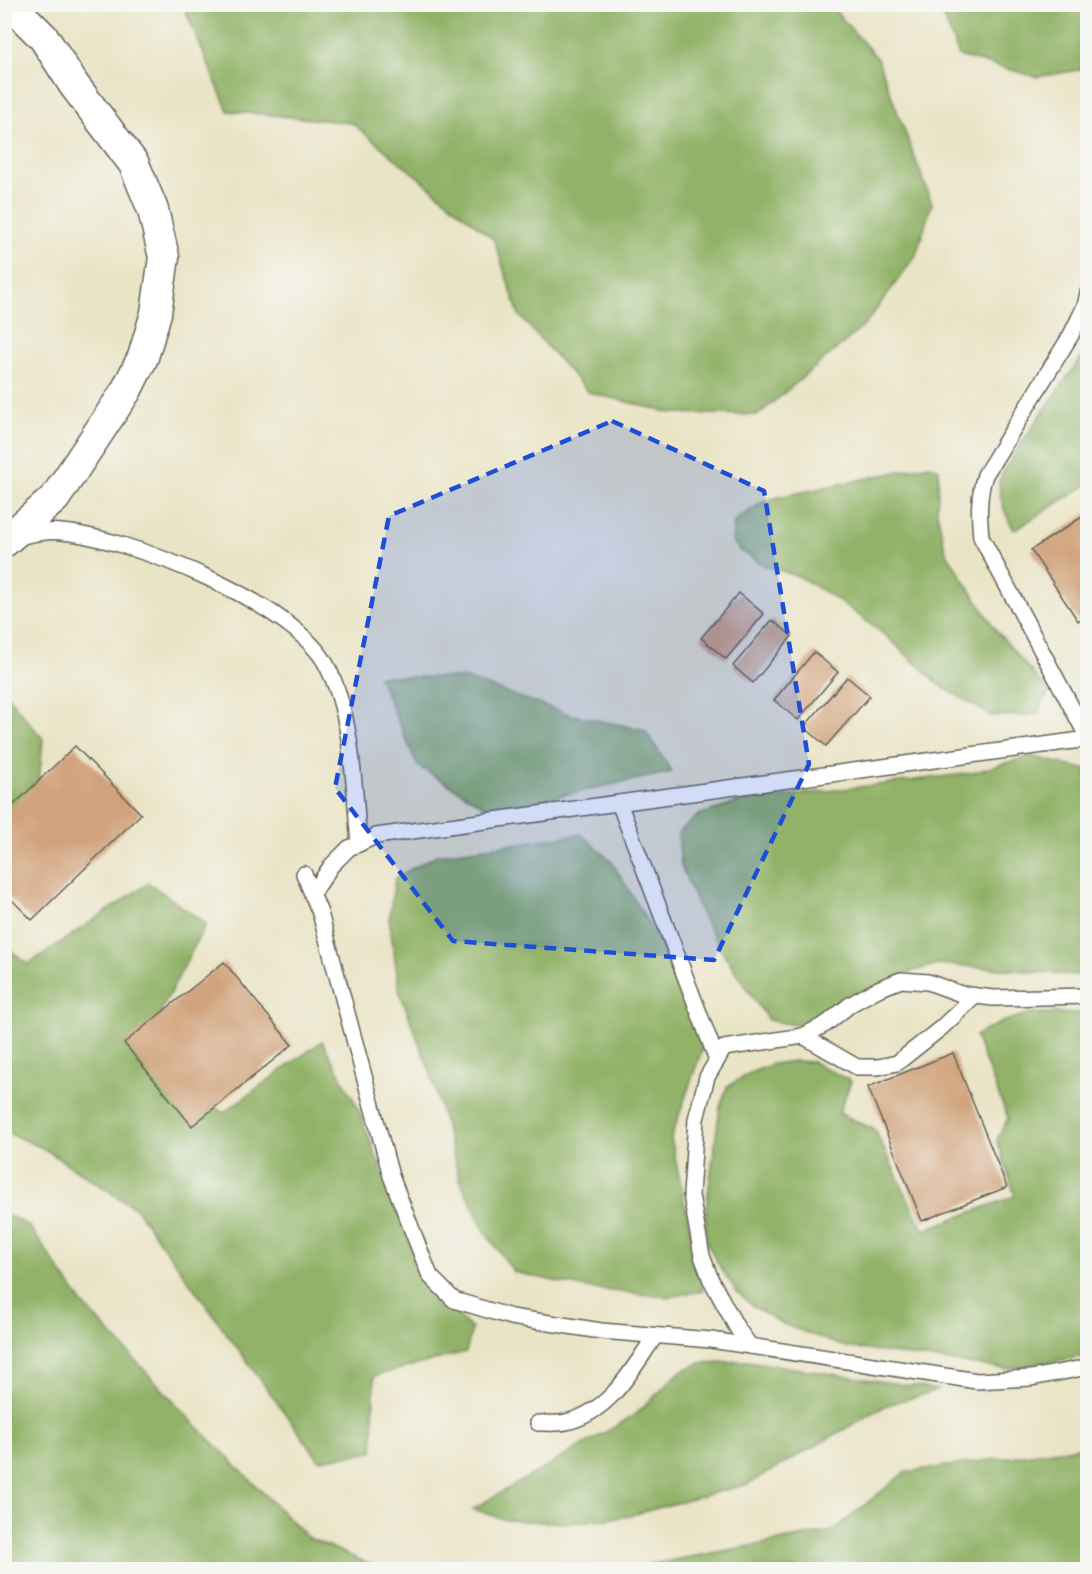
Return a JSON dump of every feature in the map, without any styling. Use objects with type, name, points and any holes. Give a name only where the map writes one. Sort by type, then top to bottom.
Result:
[{"type":"street","points":[[4,6],[17,11],[44,38],[81,94],[134,164],[153,210],[164,257],[156,313],[143,357],[126,391],[55,498],[8,540]]},
{"type":"lane","points":[[312,895],[331,866],[350,848],[376,836],[1088,738],[985,546],[981,537],[978,512],[985,475],[1071,335],[1085,306],[1088,293]]},
{"type":"lane","points":[[8,540],[39,532],[61,531],[105,539],[154,556],[246,596],[285,622],[314,646],[327,665],[342,705],[359,844]]},
{"type":"lane","points":[[619,803],[717,1060]]},
{"type":"lane","points":[[304,874],[320,913],[391,1176],[430,1276],[454,1300],[511,1317],[601,1330],[711,1340],[977,1381],[1031,1378],[1088,1366]]},
{"type":"lane","points":[[750,1346],[723,1304],[708,1272],[702,1256],[691,1195],[696,1119],[706,1077],[724,1048],[803,1036],[826,1024],[878,988],[901,980],[928,982],[961,994],[975,996],[1025,999],[1088,996]]},
{"type":"lane","points":[[803,1036],[857,1067],[878,1067],[897,1063],[941,1028],[975,996]]},
{"type":"lane","points":[[538,1423],[566,1422],[593,1412],[620,1388],[655,1336]]},
{"type":"highlighted area","points":[[612,421],[764,491],[809,764],[714,960],[453,941],[335,788],[389,516]]},
{"type":"green space","points":[[183,5],[830,5],[877,58],[932,203],[916,255],[865,325],[758,415],[671,413],[588,392],[519,315],[494,240],[352,123],[228,111]]},
{"type":"green space","points":[[939,5],[1087,5],[1087,54],[1084,69],[1037,77],[959,56]]},
{"type":"green space","points":[[1087,350],[1087,485],[1014,530],[1001,501],[999,482],[1011,458]]},
{"type":"green space","points":[[929,465],[939,469],[937,512],[946,552],[996,630],[1049,692],[1036,715],[992,716],[939,685],[886,636],[838,600],[800,577],[765,566],[741,551],[732,541],[734,521],[766,500]]},
{"type":"green space","points":[[378,676],[464,678],[568,714],[645,730],[672,772],[491,810],[418,766]]},
{"type":"green space","points":[[4,692],[43,739],[37,804],[4,831]]},
{"type":"green space","points":[[1030,756],[1087,770],[1087,976],[938,964],[903,974],[851,999],[805,1027],[768,1020],[703,918],[681,866],[678,833],[699,815],[739,802],[972,773]]},
{"type":"green space","points":[[581,834],[612,862],[649,924],[687,990],[704,1044],[671,1138],[703,1291],[667,1297],[586,1288],[514,1272],[486,1233],[460,1180],[431,1074],[400,993],[389,919],[395,878],[437,855]]},
{"type":"green space","points":[[149,883],[206,924],[140,1051],[223,1113],[322,1041],[357,1106],[425,1283],[472,1329],[466,1352],[374,1376],[373,1452],[319,1460],[136,1209],[43,1148],[5,1132],[4,945],[28,964]]},
{"type":"green space","points":[[1087,1012],[1087,1356],[1006,1369],[845,1347],[783,1324],[754,1307],[737,1292],[707,1243],[705,1215],[720,1107],[727,1087],[750,1073],[772,1064],[794,1061],[813,1062],[851,1081],[839,1113],[875,1130],[923,1230],[1015,1196],[997,1140],[1008,1118],[975,1036],[1000,1023],[1026,1015]]},
{"type":"green space","points":[[4,1213],[29,1226],[83,1304],[191,1420],[307,1537],[381,1569],[5,1569]]},
{"type":"green space","points":[[747,1361],[939,1390],[887,1405],[748,1484],[624,1517],[570,1523],[506,1520],[473,1509],[635,1415],[680,1372],[700,1363]]},
{"type":"green space","points":[[1087,1446],[1087,1569],[624,1569],[833,1531],[905,1472]]},
{"type":"building","points":[[1088,513],[1088,615],[1078,621],[1031,550]]},
{"type":"building","points":[[739,593],[764,614],[726,659],[701,638]]},
{"type":"building","points":[[772,620],[792,636],[753,683],[733,666]]},
{"type":"building","points":[[814,652],[838,672],[798,720],[774,700]]},
{"type":"building","points":[[847,677],[870,696],[826,746],[804,727]]},
{"type":"building","points":[[75,746],[141,814],[32,920],[4,892],[4,814]]},
{"type":"building","points":[[224,962],[292,1045],[192,1126],[124,1043]]},
{"type":"building","points":[[953,1053],[1007,1187],[922,1221],[868,1087]]}]
